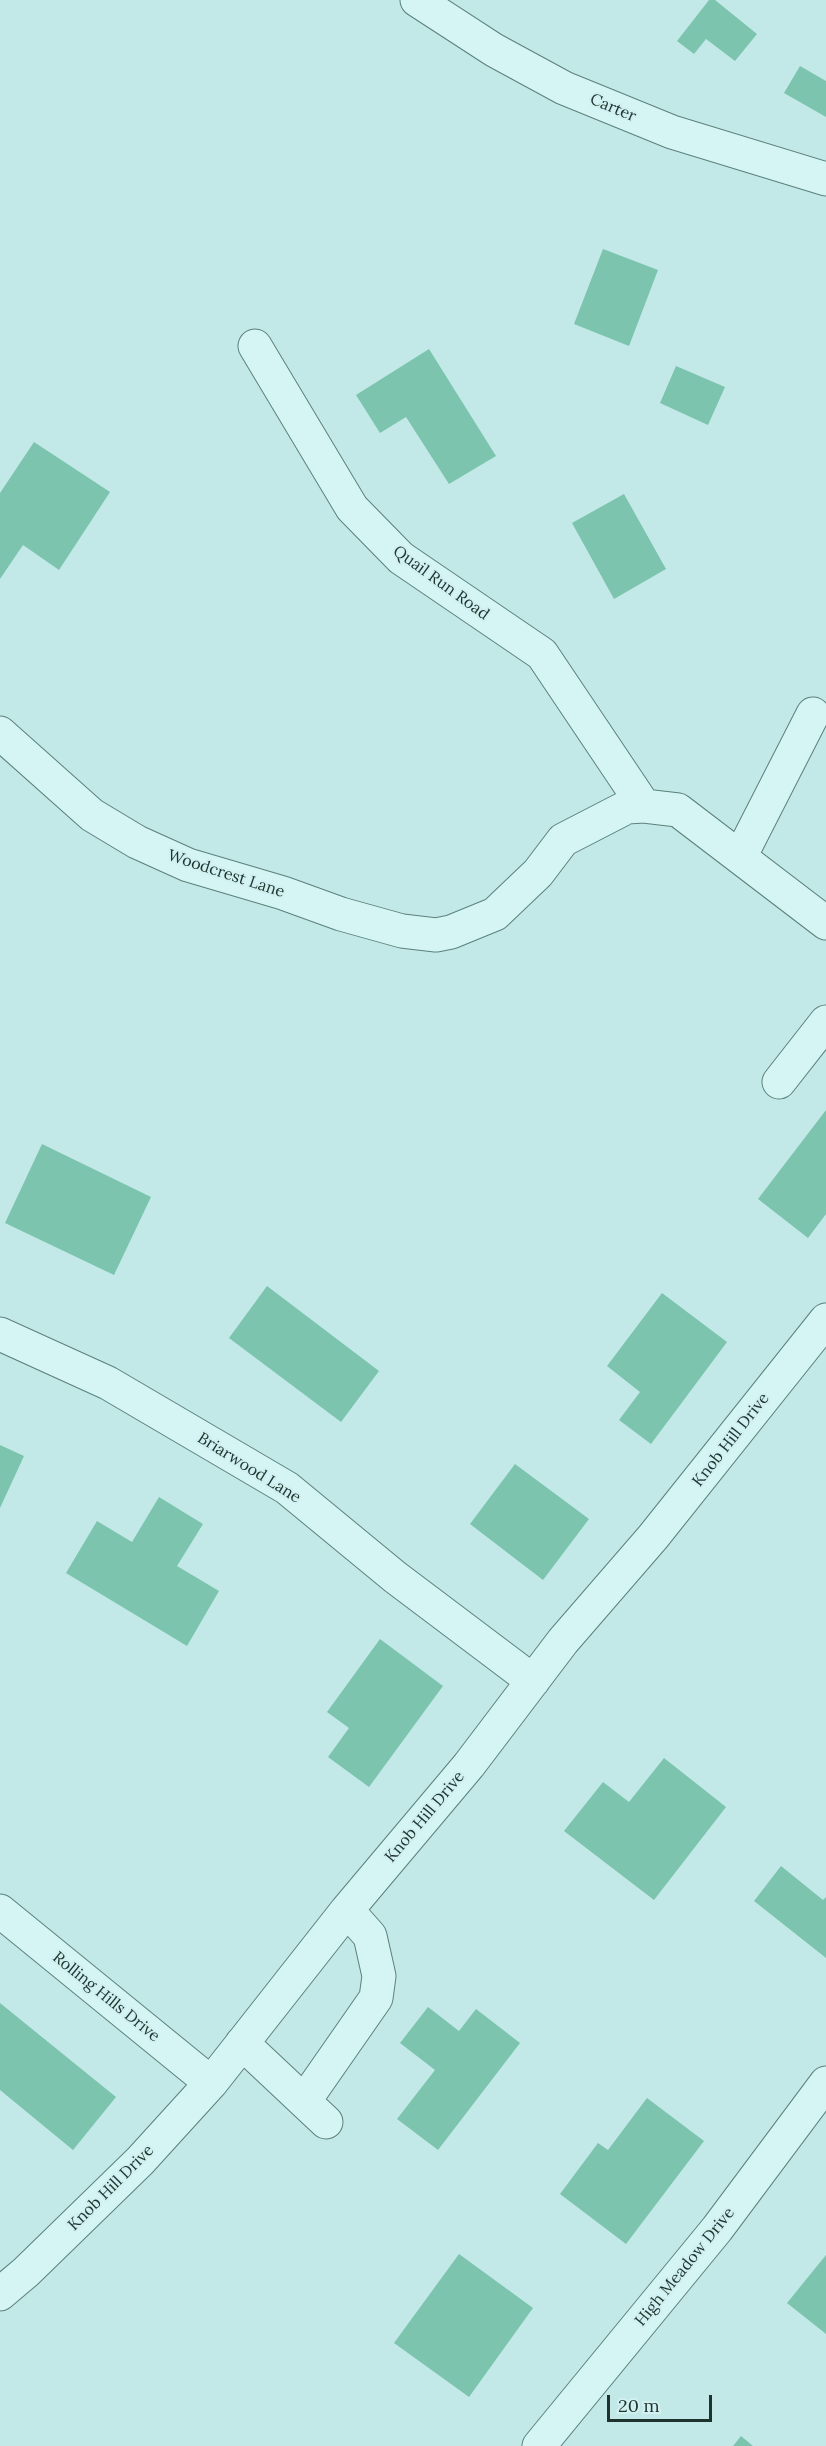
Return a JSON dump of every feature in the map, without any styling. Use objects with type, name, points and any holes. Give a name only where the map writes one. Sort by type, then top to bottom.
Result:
[{"type":"street","name":"Carter","points":[[417,0],[494,50],[564,88],[672,132],[826,179]]},
{"type":"street","name":"Quail Run Road","points":[[255,346],[352,508],[401,558],[543,654],[644,806]]},
{"type":"street","points":[[740,857],[813,714]]},
{"type":"street","name":"Woodcrest Lane","points":[[0,733],[92,815],[137,842],[188,865],[283,893],[341,914],[402,931],[436,935],[451,932],[495,914],[538,873],[563,840],[627,807],[644,806]]},
{"type":"street","points":[[644,806],[678,810],[826,923]]},
{"type":"street","points":[[779,1082],[826,1022]]},
{"type":"street","name":"Knob Hill Drive","points":[[0,2294],[26,2272],[140,2161],[211,2083],[347,1910],[469,1765],[563,1641],[653,1537],[824,1326]]},
{"type":"street","name":"Briarwood Lane","points":[[0,1334],[119,1389],[286,1488],[395,1577],[533,1681]]},
{"type":"street","points":[[242,2043],[315,2111],[386,2001],[370,1936],[347,1910]]},
{"type":"street","name":"Rolling Hills Drive","points":[[0,1911],[211,2083]]},
{"type":"street","name":"High Meadow Drive","points":[[539,2446],[717,2229],[826,2084]]},
{"type":"building","points":[[709,0],[715,0],[757,34],[735,61],[706,39],[694,54],[677,41]]},
{"type":"building","points":[[800,66],[826,81],[826,117],[784,93]]},
{"type":"building","points":[[603,249],[658,270],[629,346],[574,324]]},
{"type":"building","points":[[429,349],[496,456],[449,484],[406,417],[380,433],[356,395]]},
{"type":"building","points":[[676,366],[725,387],[708,425],[660,403]]},
{"type":"building","points":[[34,442],[110,492],[59,570],[23,545],[0,579],[0,493]]},
{"type":"building","points":[[624,494],[666,569],[614,599],[572,523]]},
{"type":"building","points":[[826,1110],[826,1214],[808,1238],[758,1199]]},
{"type":"building","points":[[42,1144],[151,1197],[114,1275],[5,1223]]},
{"type":"building","points":[[267,1286],[379,1371],[341,1422],[229,1338]]},
{"type":"building","points":[[662,1293],[727,1342],[651,1444],[619,1420],[640,1392],[607,1366]]},
{"type":"building","points":[[0,1445],[24,1456],[0,1508]]},
{"type":"building","points":[[515,1464],[589,1519],[543,1580],[470,1524]]},
{"type":"building","points":[[159,1497],[203,1524],[177,1566],[219,1591],[187,1646],[66,1573],[97,1521],[132,1542]]},
{"type":"building","points":[[380,1639],[443,1686],[369,1787],[328,1757],[349,1728],[327,1712]]},
{"type":"building","points":[[664,1758],[726,1807],[654,1900],[564,1831],[603,1782],[629,1802]]},
{"type":"building","points":[[781,1866],[823,1900],[826,1897],[826,1958],[754,1901]]},
{"type":"building","points":[[0,2003],[116,2097],[73,2150],[0,2090]]},
{"type":"building","points":[[428,2007],[459,2031],[476,2009],[520,2043],[438,2150],[397,2119],[435,2070],[400,2043]]},
{"type":"building","points":[[647,2098],[704,2141],[626,2244],[560,2194],[598,2143],[608,2150]]},
{"type":"building","points":[[459,2254],[533,2308],[469,2397],[394,2343]]},
{"type":"building","points":[[826,2255],[826,2334],[787,2303]]},
{"type":"building","points":[[741,2436],[753,2446],[733,2446]]}]
